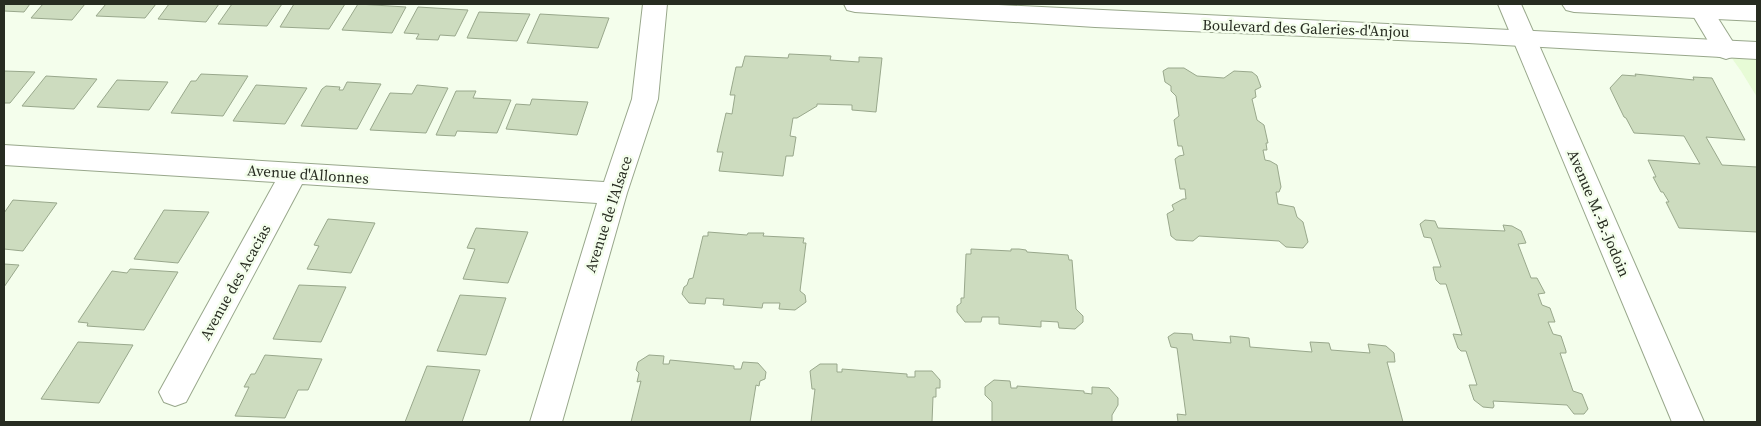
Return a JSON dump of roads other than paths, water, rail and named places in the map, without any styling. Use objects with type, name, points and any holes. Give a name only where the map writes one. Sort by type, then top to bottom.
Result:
[{"type":"street","name":"Avenue de l'Alsace","points":[[546,422],[613,193],[645,99],[655,4]]},
{"type":"street","name":"Boulevard des Galeries-d'Anjou","points":[[855,4],[1094,11],[1524,39],[1757,51]]},
{"type":"street","name":"Avenue M.-B.-Jodoin","points":[[1509,4],[1688,422]]},
{"type":"street","points":[[1574,4],[1699,7],[1757,13]]},
{"type":"street","points":[[1699,7],[1726,50]]},
{"type":"street","name":"Avenue d'Allonnes","points":[[4,155],[613,193]]},
{"type":"street","name":"Avenue des Acacias","points":[[175,392],[294,173]]}]
